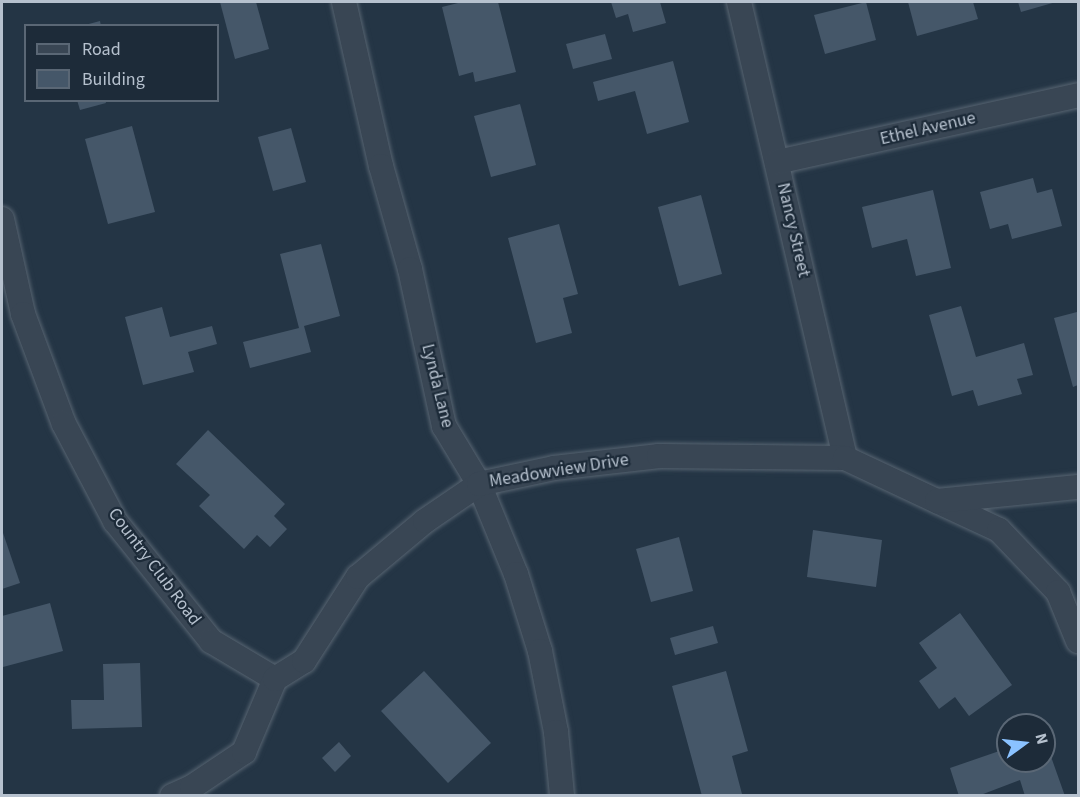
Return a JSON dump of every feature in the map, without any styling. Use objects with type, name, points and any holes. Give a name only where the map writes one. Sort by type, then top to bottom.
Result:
[{"type":"street","name":"Lynda Lane","points":[[344,2],[381,166],[410,269],[444,426],[479,484],[516,574],[540,651],[556,732],[562,795]]},
{"type":"street","name":"Nancy Street","points":[[739,2],[845,458]]},
{"type":"street","name":"Ethel Avenue","points":[[777,162],[1078,95]]},
{"type":"street","name":"Country Club Road","points":[[2,219],[23,314],[64,424],[115,521],[211,641],[275,679]]},
{"type":"street","name":"Meadowview Drive","points":[[275,679],[304,661],[358,577],[425,520],[479,484],[554,468],[660,456],[845,458],[937,501]]},
{"type":"street","points":[[937,501],[1078,488]]},
{"type":"street","points":[[937,501],[999,530],[1058,592],[1078,641]]},
{"type":"street","points":[[172,795],[192,787],[244,753],[275,679]]},
{"type":"building","points":[[220,2],[256,2],[269,49],[235,59]]},
{"type":"building","points":[[462,2],[498,2],[516,72],[475,82],[473,72],[459,76],[442,7]]},
{"type":"building","points":[[611,2],[660,2],[666,23],[633,32],[628,14],[616,18]]},
{"type":"building","points":[[866,2],[876,40],[825,54],[814,15]]},
{"type":"building","points":[[908,2],[973,2],[978,19],[917,36]]},
{"type":"building","points":[[1018,2],[1056,2],[1021,12]]},
{"type":"building","points":[[605,34],[612,59],[573,69],[566,44]]},
{"type":"building","points":[[673,61],[689,122],[647,134],[635,91],[598,101],[593,82]]},
{"type":"building","points":[[78,102],[106,103],[80,110]]},
{"type":"building","points":[[520,104],[536,165],[491,177],[474,116]]},
{"type":"building","points":[[132,126],[155,212],[108,224],[85,139]]},
{"type":"building","points":[[291,128],[306,182],[273,191],[258,137]]},
{"type":"building","points":[[1033,178],[1037,193],[1052,189],[1062,226],[1012,239],[1008,224],[990,229],[980,192]]},
{"type":"building","points":[[933,190],[951,268],[916,276],[907,239],[872,248],[862,207]]},
{"type":"building","points":[[701,195],[722,274],[679,286],[658,207]]},
{"type":"building","points":[[559,224],[578,294],[563,298],[572,333],[536,343],[508,238]]},
{"type":"building","points":[[321,244],[340,316],[304,326],[311,352],[250,368],[243,342],[299,328],[280,254]]},
{"type":"building","points":[[961,306],[976,357],[1024,343],[1033,375],[1017,379],[1022,394],[978,406],[973,390],[952,396],[929,315]]},
{"type":"building","points":[[162,307],[170,337],[212,326],[217,344],[188,352],[194,372],[143,385],[125,317]]},
{"type":"building","points":[[1077,312],[1078,385],[1073,387],[1054,318]]},
{"type":"building","points":[[208,430],[285,504],[274,516],[287,529],[270,547],[257,535],[244,549],[199,506],[210,495],[176,464]]},
{"type":"building","points":[[2,530],[20,583],[2,589]]},
{"type":"building","points":[[813,530],[882,540],[876,587],[807,577]]},
{"type":"building","points":[[679,537],[693,591],[651,602],[636,549]]},
{"type":"building","points":[[50,603],[63,651],[3,667],[2,616]]},
{"type":"building","points":[[960,613],[1012,685],[969,716],[955,697],[939,709],[919,681],[937,668],[919,643]]},
{"type":"building","points":[[713,626],[718,643],[675,655],[670,638]]},
{"type":"building","points":[[140,663],[142,727],[72,729],[71,700],[104,700],[103,664]]},
{"type":"building","points":[[424,671],[491,743],[448,783],[381,711]]},
{"type":"building","points":[[726,671],[748,751],[732,756],[742,794],[702,796],[672,686]]},
{"type":"building","points":[[339,742],[351,756],[335,772],[322,758]]},
{"type":"building","points":[[996,752],[996,773],[1056,773],[1056,771],[1065,796],[1025,796],[1020,780],[978,796],[959,796],[950,768]]}]
